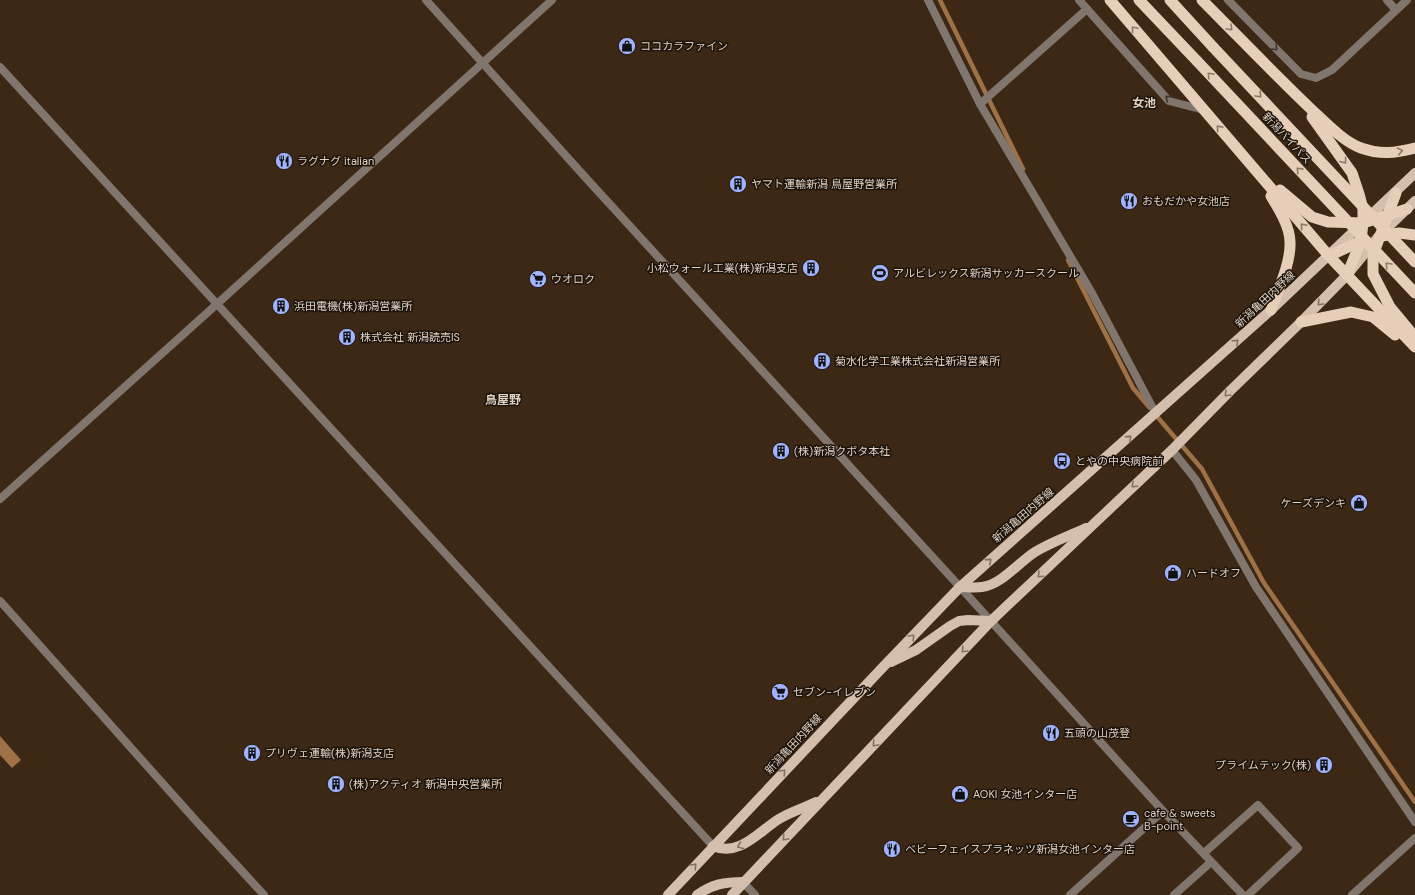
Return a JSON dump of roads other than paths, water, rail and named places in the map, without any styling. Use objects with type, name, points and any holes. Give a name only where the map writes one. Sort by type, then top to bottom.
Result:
[{"type":"highway","points":[[1110,0],[1329,256],[1415,347]]},
{"type":"highway","name":"新潟バイパス","points":[[1139,0],[1415,294]]},
{"type":"highway","name":"新潟バイパス","points":[[1170,0],[1415,262]]},
{"type":"highway","points":[[1202,0],[1296,96],[1335,132],[1360,148],[1380,153],[1394,153],[1415,148]]},
{"type":"highway","points":[[1296,96],[1352,173],[1359,194],[1363,222],[1360,241],[1347,275]]},
{"type":"highway","points":[[1257,172],[1312,217],[1328,222],[1363,222],[1387,215],[1411,205]]},
{"type":"highway","points":[[1257,172],[1284,218],[1290,241],[1288,261],[1271,310]]},
{"type":"highway","points":[[1396,193],[1373,255],[1373,274],[1390,307],[1415,337]]},
{"type":"highway","points":[[1329,256],[1360,241],[1379,236],[1400,233],[1415,235]]},
{"type":"highway","points":[[1301,322],[1351,312],[1373,317],[1415,353]]},
{"type":"main road","name":"新潟亀田内野線","points":[[668,895],[960,587],[1271,310],[1363,222],[1396,193],[1415,173]]},
{"type":"main road","points":[[732,895],[991,621],[1172,450],[1347,275],[1379,236],[1411,205]]},
{"type":"main road","points":[[960,587],[982,587],[990,585],[998,581],[1033,553],[1092,525]]},
{"type":"main road","points":[[884,666],[916,650],[950,626],[959,622],[968,620],[991,621]]},
{"type":"main road","points":[[713,846],[726,850],[742,846],[781,818],[822,800]]},
{"type":"main road","points":[[697,895],[712,886],[743,882]]},
{"type":"street","points":[[426,0],[1163,811],[1243,895]]},
{"type":"street","points":[[0,499],[552,0]]},
{"type":"street","points":[[928,0],[980,104],[1092,293],[1156,414]]},
{"type":"street","points":[[1079,0],[1170,101],[1204,110]]},
{"type":"street","points":[[1228,0],[1301,74],[1316,78],[1332,70],[1407,0]]},
{"type":"street","points":[[1387,0],[1396,10]]},
{"type":"street","points":[[980,104],[1087,9]]},
{"type":"street","points":[[0,67],[713,846]]},
{"type":"street","points":[[1172,450],[1196,480],[1256,587],[1415,822]]},
{"type":"street","points":[[0,601],[264,895]]},
{"type":"street","points":[[1204,853],[1258,805],[1298,848],[1248,895]]},
{"type":"street","points":[[1070,895],[1163,811]]},
{"type":"street","points":[[1352,895],[1415,838]]},
{"type":"street","points":[[1174,895],[1211,862]]},
{"type":"street","points":[[743,882],[755,895]]},
{"type":"waterway","points":[[940,0],[1023,169]]},
{"type":"waterway","points":[[1068,260],[1133,388],[1149,407]]},
{"type":"waterway","points":[[1154,413],[1202,469],[1264,583],[1415,802]]},
{"type":"place","name":"ココカラファイン","points":[[627,46]]},
{"type":"place","name":"ラグナグ italian","points":[[284,161]]},
{"type":"place","name":"ヤマト運輸新潟 鳥屋野営業所","points":[[738,184]]},
{"type":"place","name":"おもだかや女池店","points":[[1129,201]]},
{"type":"place","name":"小松ウォール工業(株)新潟支店","points":[[811,268]]},
{"type":"place","name":"アルビレックス新潟サッカースクール","points":[[880,273]]},
{"type":"place","name":"ウオロク","points":[[538,279]]},
{"type":"place","name":"浜田電機(株)新潟営業所","points":[[281,306]]},
{"type":"place","name":"株式会社 新潟読売IS","points":[[347,337]]},
{"type":"place","name":"菊水化学工業株式会社新潟営業所","points":[[822,361]]},
{"type":"place","name":"(株)新潟クボタ本社","points":[[781,451]]},
{"type":"place","name":"とやの中央病院前","points":[[1062,461]]},
{"type":"place","name":"ケーズデンキ","points":[[1359,503]]},
{"type":"place","name":"ハードオフ","points":[[1173,573]]},
{"type":"place","name":"セブン-イレブン","points":[[780,692]]},
{"type":"place","name":"五頭の山茂登","points":[[1051,733]]},
{"type":"place","name":"プリヴェ運輸(株)新潟支店","points":[[252,753]]},
{"type":"place","name":"プライムテック(株)","points":[[1324,765]]},
{"type":"place","name":"(株)アクティオ 新潟中央営業所","points":[[336,784]]},
{"type":"place","name":"AOKI 女池インター店","points":[[960,794]]},
{"type":"place","name":"cafe & sweets B-point","points":[[1131,819]]},
{"type":"place","name":"ベビーフェイスプラネッツ新潟女池インター店","points":[[892,849]]},
{"type":"district","name":"女池","points":[[1144,103]]},
{"type":"district","name":"鳥屋野","points":[[503,400]]}]
